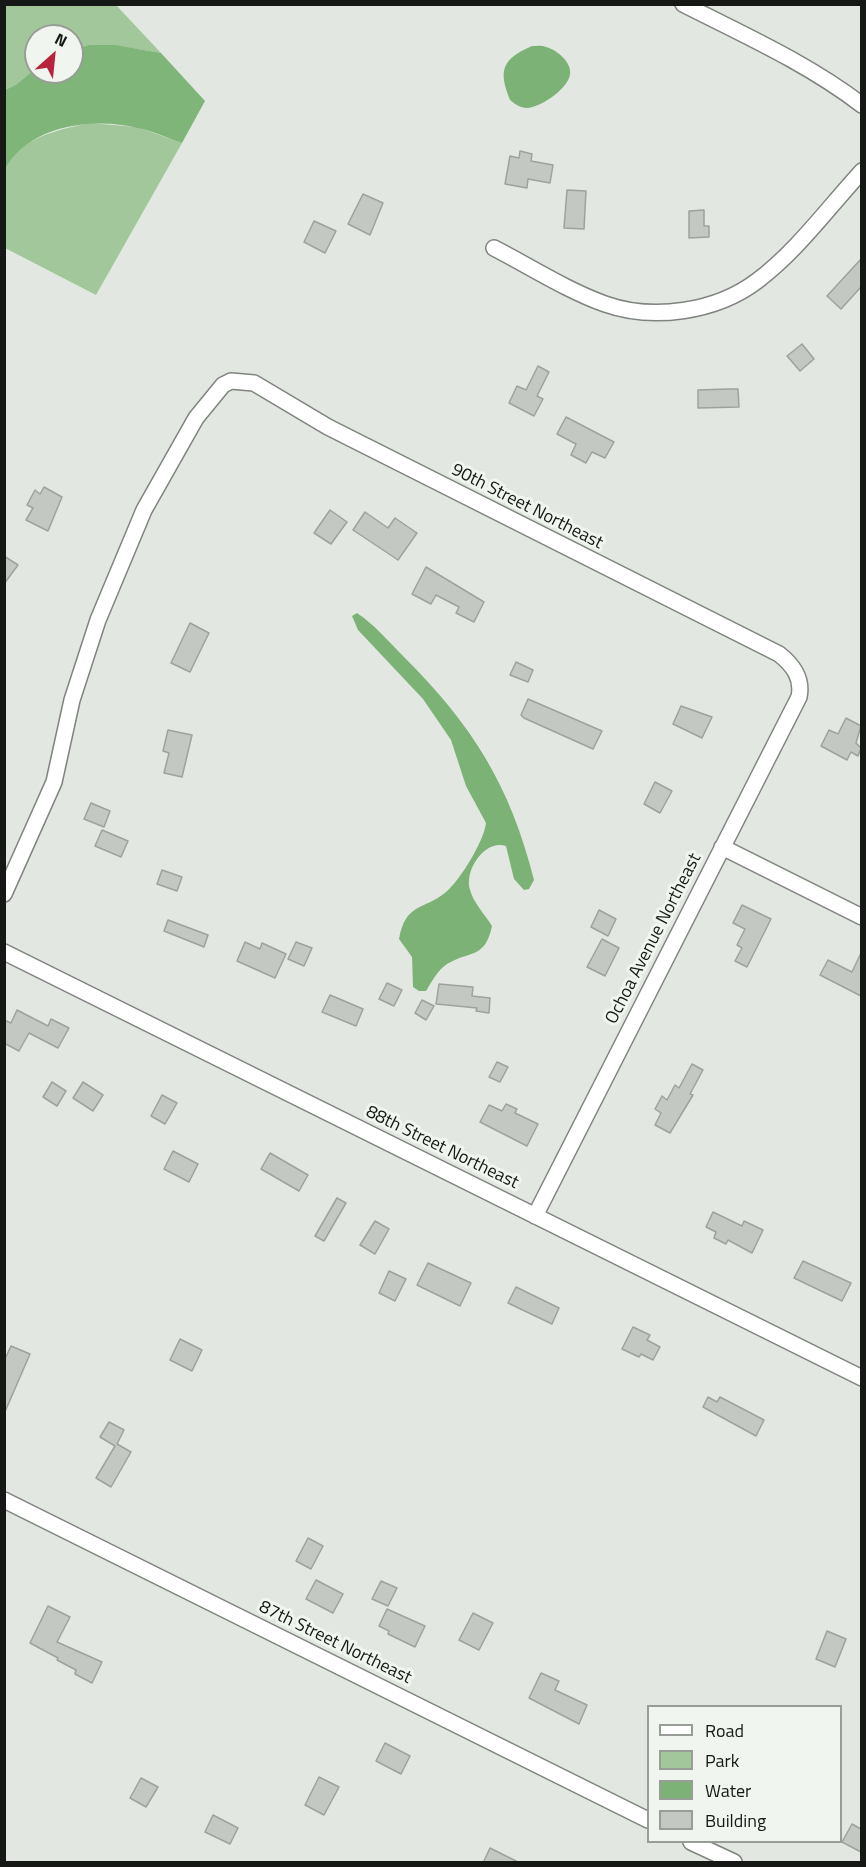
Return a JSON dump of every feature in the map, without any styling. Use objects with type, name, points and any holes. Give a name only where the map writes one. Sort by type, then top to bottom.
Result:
[{"type":"street","points":[[683,4],[809,69],[861,105]]},
{"type":"street","points":[[494,248],[604,303],[636,312],[672,312],[717,303],[756,281],[788,252],[861,171]]},
{"type":"street","name":"90th Street Northeast","points":[[4,894],[54,782],[72,700],[98,620],[144,510],[196,418],[223,385],[231,381],[254,383],[328,428],[778,654],[789,662],[799,678]]},
{"type":"street","name":"Ochoa Avenue Northeast","points":[[535,1216],[799,698],[801,687],[799,678]]},
{"type":"street","points":[[722,847],[861,917]]},
{"type":"street","name":"88th Street Northeast","points":[[4,952],[861,1378]]},
{"type":"street","name":"87th Street Northeast","points":[[4,1500],[647,1820]]},
{"type":"street","points":[[694,1843],[734,1863]]},
{"type":"green space","points":[[5,5],[116,5],[161,53],[106,46],[84,48],[84,24],[24,24],[24,78],[5,90]]},
{"type":"green space","points":[[89,123],[137,127],[182,143],[96,295],[5,248],[3,207],[5,168],[19,149],[41,136]]},
{"type":"shaded area","points":[[115,45],[161,53],[205,101],[182,143],[138,128],[102,124],[82,125],[64,128],[30,142],[16,154],[5,169],[5,90],[24,78],[24,84],[84,84],[84,47]]},
{"type":"water","points":[[532,46],[544,46],[556,51],[568,63],[570,73],[566,83],[551,98],[539,105],[524,108],[510,100],[504,73],[505,67],[514,56]]},
{"type":"water","points":[[357,613],[369,622],[428,682],[469,733],[501,786],[524,846],[534,880],[529,889],[524,890],[514,879],[506,846],[491,847],[478,858],[470,874],[470,890],[492,926],[489,937],[481,949],[444,966],[426,991],[419,991],[413,987],[412,957],[399,939],[402,927],[411,913],[438,898],[458,879],[476,850],[486,823],[466,786],[451,740],[423,699],[358,630],[352,616]]},
{"type":"building","points":[[520,151],[532,154],[531,161],[553,165],[550,183],[528,179],[527,188],[505,184],[510,156],[519,158]]},
{"type":"building","points":[[567,190],[586,191],[584,229],[564,228]]},
{"type":"building","points":[[363,194],[383,203],[370,235],[348,224]]},
{"type":"building","points":[[704,210],[704,226],[709,226],[709,237],[689,238],[689,211]]},
{"type":"building","points":[[314,221],[336,231],[325,253],[304,242]]},
{"type":"building","points":[[861,259],[861,287],[841,309],[827,296]]},
{"type":"building","points":[[802,344],[814,359],[800,371],[787,356]]},
{"type":"building","points":[[538,366],[549,372],[537,396],[543,399],[534,416],[509,403],[517,386],[526,390]]},
{"type":"building","points":[[738,389],[739,407],[698,408],[698,390]]},
{"type":"building","points":[[566,417],[614,442],[605,458],[592,452],[586,463],[571,455],[576,444],[557,434]]},
{"type":"building","points":[[44,487],[62,497],[48,531],[26,520],[33,508],[27,505],[35,490],[40,494]]},
{"type":"building","points":[[330,510],[347,522],[331,544],[314,533]]},
{"type":"building","points":[[365,512],[388,528],[395,518],[417,533],[398,560],[353,530]]},
{"type":"building","points":[[4,556],[18,565],[4,584]]},
{"type":"building","points":[[426,567],[484,602],[474,622],[456,613],[459,607],[436,595],[431,604],[412,594]]},
{"type":"building","points":[[190,623],[209,633],[190,672],[171,663]]},
{"type":"building","points":[[516,662],[533,670],[528,682],[510,675]]},
{"type":"building","points":[[528,699],[602,731],[593,749],[524,718],[521,715]]},
{"type":"building","points":[[681,706],[712,717],[702,738],[673,724]]},
{"type":"building","points":[[846,718],[861,726],[856,743],[861,748],[858,756],[851,752],[847,760],[821,746],[829,730],[838,734]]},
{"type":"building","points":[[168,730],[192,735],[182,777],[164,773],[169,753],[163,751]]},
{"type":"building","points":[[655,782],[672,791],[660,813],[644,804]]},
{"type":"building","points":[[91,803],[110,811],[104,827],[84,819]]},
{"type":"building","points":[[102,830],[128,841],[121,857],[95,846]]},
{"type":"building","points":[[162,870],[182,877],[177,891],[157,884]]},
{"type":"building","points":[[742,905],[771,919],[747,967],[735,961],[742,948],[737,945],[745,929],[733,923]]},
{"type":"building","points":[[599,910],[616,919],[608,936],[591,927]]},
{"type":"building","points":[[168,920],[208,935],[204,947],[164,931]]},
{"type":"building","points":[[602,939],[619,948],[605,976],[587,967]]},
{"type":"building","points":[[245,942],[260,949],[262,943],[286,954],[275,978],[237,961]]},
{"type":"building","points":[[296,942],[312,948],[304,966],[288,959]]},
{"type":"building","points":[[861,953],[861,996],[820,975],[828,960],[852,972]]},
{"type":"building","points":[[387,983],[402,990],[394,1006],[379,999]]},
{"type":"building","points":[[439,984],[473,987],[472,996],[490,998],[489,1013],[476,1011],[477,1008],[436,1004]]},
{"type":"building","points":[[330,995],[363,1009],[356,1026],[322,1012]]},
{"type":"building","points":[[422,1000],[434,1006],[426,1020],[415,1013]]},
{"type":"building","points":[[17,1010],[48,1026],[51,1019],[69,1028],[58,1048],[29,1033],[19,1051],[4,1043],[4,1020],[11,1023]]},
{"type":"building","points":[[497,1062],[508,1067],[500,1082],[489,1077]]},
{"type":"building","points":[[692,1064],[703,1070],[690,1094],[693,1095],[670,1133],[655,1125],[661,1113],[655,1109],[662,1096],[667,1100],[675,1085],[679,1088]]},
{"type":"building","points":[[52,1082],[66,1091],[57,1106],[43,1097]]},
{"type":"building","points":[[83,1082],[103,1095],[93,1111],[73,1098]]},
{"type":"building","points":[[162,1095],[177,1103],[165,1124],[151,1116]]},
{"type":"building","points":[[506,1104],[517,1109],[515,1113],[538,1124],[527,1146],[480,1122],[489,1105],[502,1111]]},
{"type":"building","points":[[173,1151],[198,1164],[189,1182],[164,1169]]},
{"type":"building","points":[[270,1153],[308,1175],[299,1191],[261,1169]]},
{"type":"building","points":[[337,1198],[346,1203],[324,1241],[315,1236]]},
{"type":"building","points":[[713,1212],[742,1226],[744,1221],[763,1230],[752,1253],[728,1240],[726,1244],[714,1238],[716,1232],[706,1227]]},
{"type":"building","points":[[375,1221],[389,1229],[375,1254],[360,1245]]},
{"type":"building","points":[[803,1261],[851,1283],[842,1301],[794,1278]]},
{"type":"building","points":[[428,1263],[471,1283],[460,1306],[417,1285]]},
{"type":"building","points":[[389,1271],[406,1279],[395,1301],[379,1293]]},
{"type":"building","points":[[516,1287],[559,1308],[552,1324],[508,1303]]},
{"type":"building","points":[[633,1327],[650,1335],[647,1340],[660,1347],[653,1360],[641,1354],[639,1357],[622,1349]]},
{"type":"building","points":[[180,1339],[202,1350],[192,1371],[170,1360]]},
{"type":"building","points":[[11,1346],[30,1354],[4,1414],[4,1361]]},
{"type":"building","points":[[708,1397],[717,1402],[720,1397],[764,1420],[756,1436],[703,1407]]},
{"type":"building","points":[[109,1422],[124,1430],[117,1444],[131,1452],[111,1487],[96,1478],[115,1446],[100,1437]]},
{"type":"building","points":[[308,1538],[323,1546],[311,1569],[296,1561]]},
{"type":"building","points":[[316,1580],[343,1594],[333,1613],[306,1599]]},
{"type":"building","points":[[381,1581],[397,1588],[388,1606],[372,1599]]},
{"type":"building","points":[[48,1606],[70,1617],[57,1642],[102,1662],[92,1683],[75,1674],[76,1670],[57,1660],[58,1658],[30,1643]]},
{"type":"building","points":[[387,1609],[425,1626],[415,1647],[388,1634],[389,1631],[379,1626]]},
{"type":"building","points":[[473,1613],[493,1623],[479,1650],[459,1640]]},
{"type":"building","points":[[827,1631],[846,1639],[835,1667],[816,1659]]},
{"type":"building","points":[[541,1673],[559,1681],[555,1690],[587,1705],[579,1724],[529,1698]]},
{"type":"building","points":[[385,1743],[410,1756],[401,1774],[376,1761]]},
{"type":"building","points":[[319,1777],[339,1787],[324,1815],[305,1805]]},
{"type":"building","points":[[141,1778],[158,1787],[146,1807],[130,1798]]},
{"type":"building","points":[[213,1815],[238,1828],[230,1844],[205,1832]]},
{"type":"building","points":[[852,1824],[861,1829],[861,1852],[842,1842]]},
{"type":"building","points":[[490,1848],[520,1863],[483,1863]]}]
